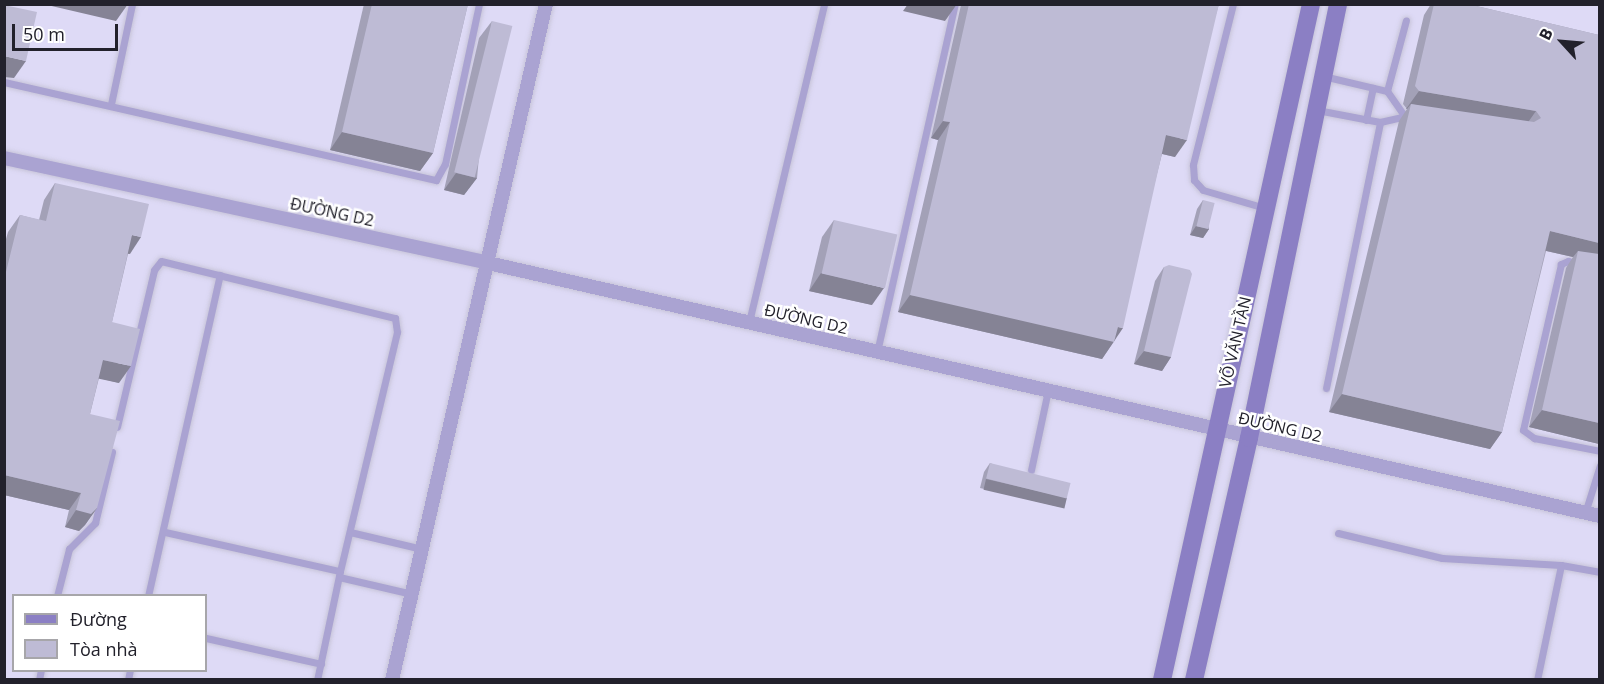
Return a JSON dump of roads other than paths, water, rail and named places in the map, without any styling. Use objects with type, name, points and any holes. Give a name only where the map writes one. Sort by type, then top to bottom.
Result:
[{"type":"street","points":[[392,680],[546,4]]},
{"type":"street","name":"VÕ VĂN TẦN","points":[[1162,680],[1215,429],[1311,4]]},
{"type":"street","name":"VÕ VĂN TẦN","points":[[1194,680],[1304,180],[1315,110],[1338,4]]},
{"type":"street","name":"ĐƯỜNG D2","points":[[4,158],[488,262],[1249,438],[1599,516]]},
{"type":"lane","points":[[111,104],[132,4]]},
{"type":"lane","points":[[4,82],[111,104],[436,180],[445,164],[479,4]]},
{"type":"lane","points":[[749,322],[824,4]]},
{"type":"lane","points":[[877,352],[955,4]]},
{"type":"lane","points":[[1233,4],[1193,165],[1194,180],[1203,190],[1265,208]]},
{"type":"lane","points":[[1387,91],[1406,20]]},
{"type":"lane","points":[[1322,75],[1387,91],[1403,114]]},
{"type":"lane","points":[[1366,120],[1374,88]]},
{"type":"lane","points":[[1315,110],[1380,122],[1403,114],[1425,117]]},
{"type":"lane","points":[[1326,388],[1380,122]]},
{"type":"lane","points":[[58,594],[69,549],[95,523],[157,263],[160,261],[395,318],[397,332],[340,574],[318,680]]},
{"type":"lane","points":[[1584,265],[1568,261],[1561,264],[1523,430],[1534,438],[1599,451]]},
{"type":"lane","points":[[149,594],[165,532],[220,275]]},
{"type":"lane","points":[[1031,470],[1048,390]]},
{"type":"lane","points":[[1585,513],[1599,465]]},
{"type":"lane","points":[[165,532],[340,574],[412,594]]},
{"type":"lane","points":[[350,532],[422,549]]},
{"type":"lane","points":[[1338,532],[1442,558],[1561,565],[1599,572]]},
{"type":"lane","points":[[1537,680],[1561,565]]},
{"type":"lane","points":[[207,638],[321,664]]}]
